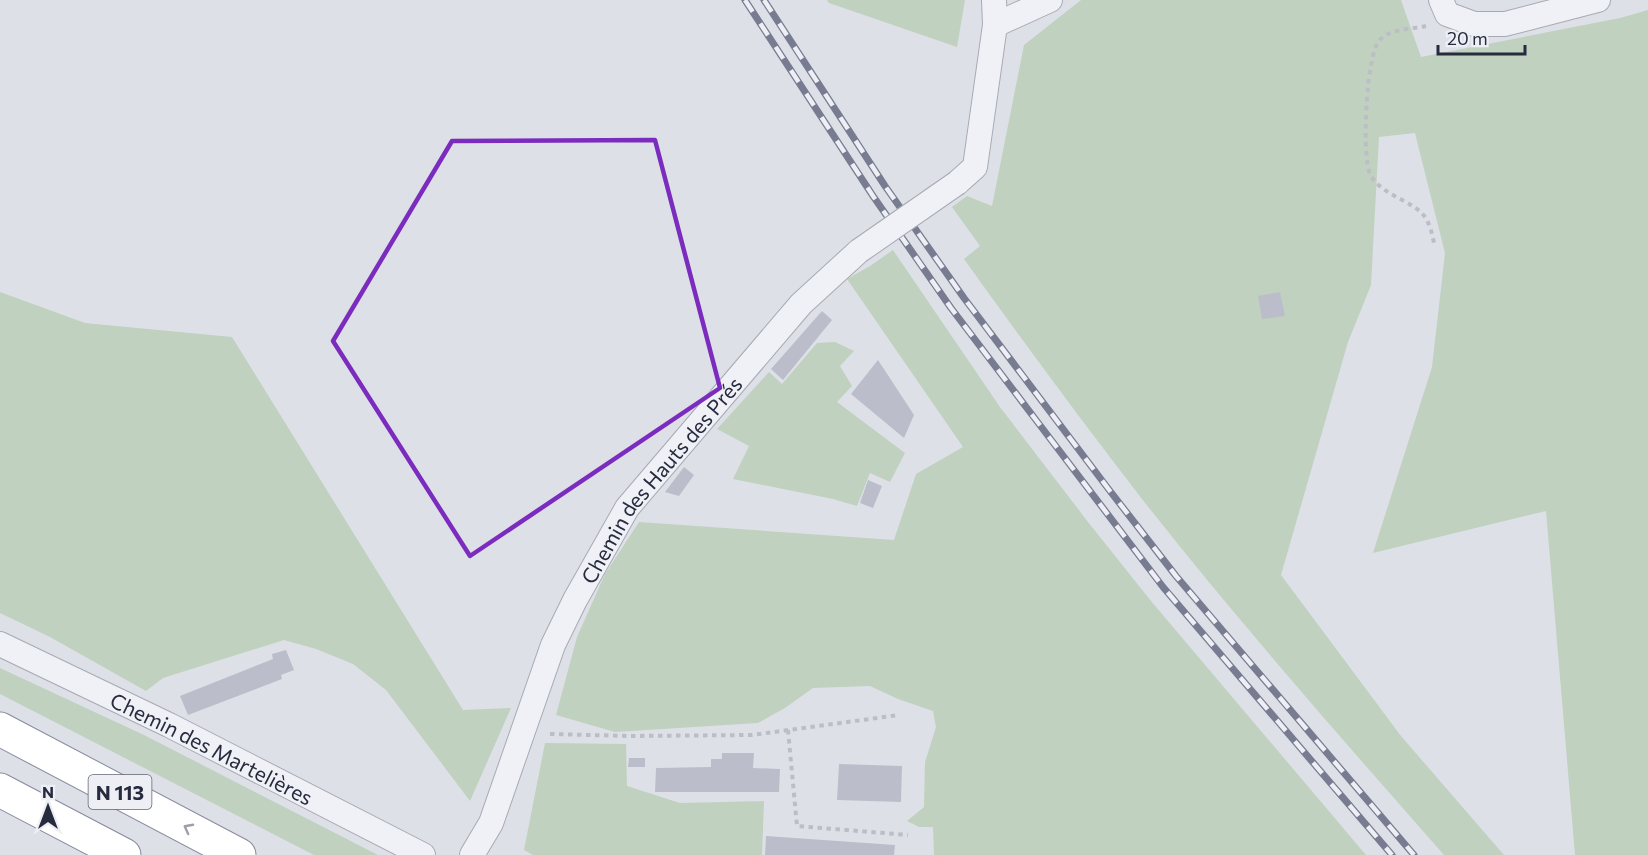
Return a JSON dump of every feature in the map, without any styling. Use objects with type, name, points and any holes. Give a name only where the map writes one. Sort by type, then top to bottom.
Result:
[{"type":"highway","name":"N 113","points":[[0,729],[239,855]]},
{"type":"highway","name":"N 113","points":[[0,790],[124,855]]},
{"type":"street","name":"Chemin des Hauts des Prés","points":[[472,855],[491,823],[553,645],[575,600],[627,508],[801,304],[859,251],[957,183],[975,167],[995,25],[994,0]]},
{"type":"street","points":[[995,25],[1050,0]]},
{"type":"street","points":[[1441,0],[1447,14],[1474,24],[1505,24],[1598,0]]},
{"type":"street","name":"Chemin des Martelières","points":[[0,644],[169,725],[423,855]]},
{"type":"path","points":[[1434,243],[1424,216],[1381,188],[1370,174],[1367,155],[1368,78],[1372,54],[1378,41],[1387,34],[1459,18]]},
{"type":"path","points":[[522,733],[640,736],[752,735],[899,714]]},
{"type":"path","points":[[788,730],[797,826],[908,835]]},
{"type":"highlighted area","points":[[655,140],[720,388],[470,556],[333,341],[452,141]]},
{"type":"green space","points":[[827,0],[965,0],[957,47],[829,3]]},
{"type":"green space","points":[[1081,0],[1401,0],[1421,57],[1620,18],[1648,10],[1648,855],[1575,855],[1546,511],[1373,553],[1432,367],[1445,253],[1415,133],[1379,137],[1371,285],[1348,342],[1281,575],[1401,736],[1504,855],[1444,855],[1290,679],[1178,545],[1074,410],[964,259],[980,246],[952,207],[967,196],[992,206],[1024,45]]},
{"type":"green space","points":[[893,250],[1000,407],[1088,522],[1151,601],[1366,855],[934,855],[933,827],[919,827],[907,821],[924,807],[925,762],[936,727],[933,711],[870,686],[813,688],[785,708],[758,723],[615,732],[556,715],[577,637],[605,574],[639,522],[894,540],[916,474],[963,447],[847,279]]},
{"type":"green space","points":[[0,292],[85,323],[232,337],[463,710],[511,708],[470,801],[386,690],[353,664],[316,649],[284,640],[163,678],[146,691],[50,637],[0,613]]},
{"type":"green space","points":[[835,342],[854,351],[840,366],[852,386],[837,402],[905,453],[890,482],[870,473],[857,506],[733,479],[749,446],[717,429],[769,372],[782,384],[817,343]]},
{"type":"green space","points":[[0,668],[144,735],[378,855],[314,855],[0,694]]},
{"type":"green space","points":[[545,743],[626,744],[627,786],[680,803],[764,801],[762,855],[533,855],[524,850]]},
{"type":"building","points":[[1280,292],[1285,316],[1262,319],[1258,296]]},
{"type":"building","points":[[822,311],[832,320],[783,380],[771,369]]},
{"type":"building","points":[[878,360],[914,415],[904,438],[851,394]]},
{"type":"building","points":[[684,467],[694,475],[679,496],[665,492]]},
{"type":"building","points":[[868,480],[882,486],[873,508],[860,503]]},
{"type":"building","points":[[286,650],[294,670],[281,675],[282,679],[188,715],[180,696],[273,659],[272,654]]},
{"type":"building","points":[[722,753],[754,753],[753,768],[780,769],[779,792],[655,792],[656,768],[711,767],[711,759],[722,759]]},
{"type":"building","points":[[629,758],[645,758],[645,767],[628,767]]},
{"type":"building","points":[[839,764],[902,766],[901,802],[837,800]]},
{"type":"building","points":[[766,836],[895,845],[894,855],[765,855]]},
{"type":"railway","points":[[745,0],[873,196],[951,308],[1163,587],[1392,855]]},
{"type":"railway","points":[[764,0],[885,186],[964,298],[1110,491],[1176,576],[1414,855]]}]
